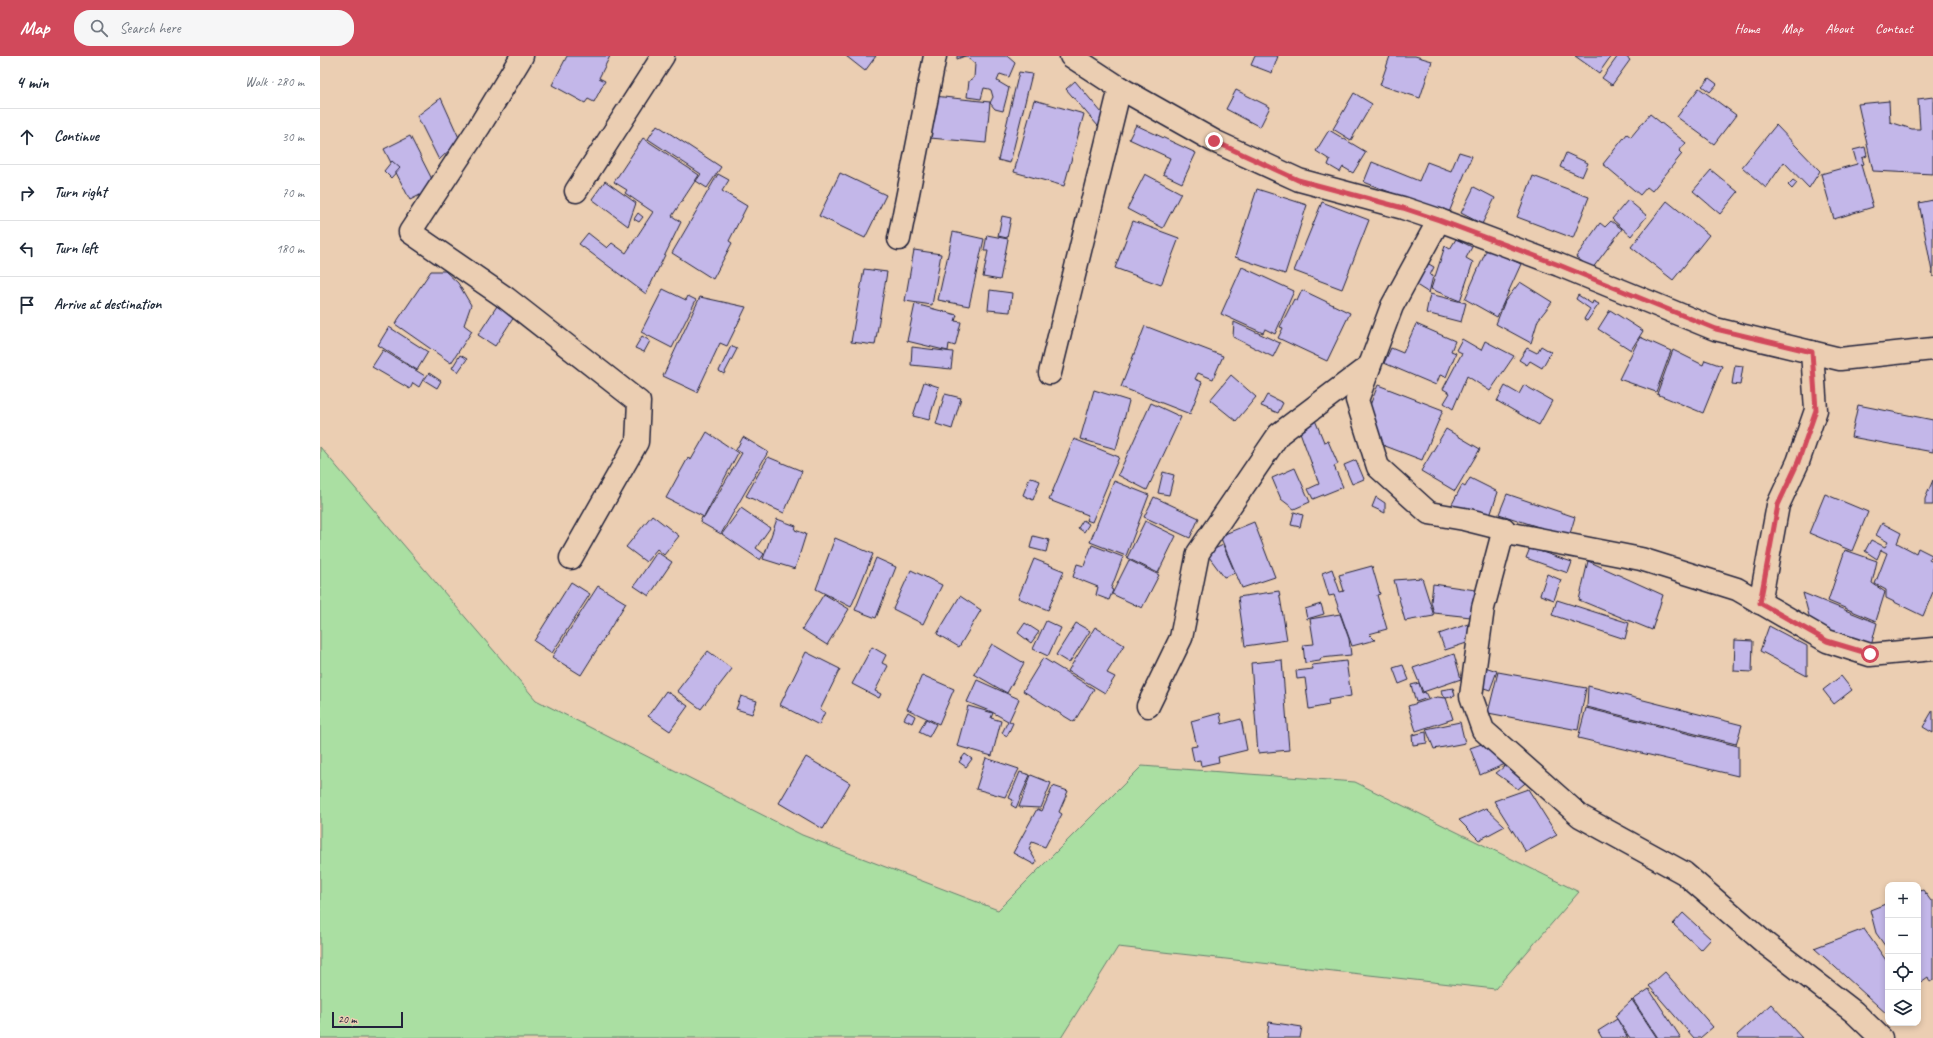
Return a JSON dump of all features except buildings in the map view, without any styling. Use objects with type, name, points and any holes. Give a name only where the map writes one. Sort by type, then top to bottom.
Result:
[{"type":"street","points":[[522,56],[479,127],[410,232],[506,298],[639,402],[637,442],[571,558]]},
{"type":"street","points":[[576,191],[663,56]]},
{"type":"street","points":[[899,239],[935,56]]},
{"type":"street","points":[[1070,56],[1120,88],[1214,141],[1298,180],[1403,208],[1439,220],[1559,265],[1716,329],[1840,358],[1933,348]]},
{"type":"street","points":[[1050,373],[1120,88]]},
{"type":"street","points":[[1439,220],[1392,306],[1357,400],[1378,467],[1429,513],[1464,519],[1504,529],[1507,533],[1641,559],[1737,589],[1827,641],[1870,654],[1933,649]]},
{"type":"street","points":[[1760,603],[1778,505],[1798,462],[1816,410],[1812,352]]},
{"type":"street","points":[[1148,706],[1181,638],[1198,553],[1279,434],[1369,366]]},
{"type":"street","points":[[1504,529],[1483,608],[1472,696],[1483,730],[1580,816],[1684,873],[1766,944],[1854,1012],[1881,1038]]},
{"type":"green space","points":[[320,447],[536,700],[802,835],[998,910],[1142,766],[1355,782],[1579,892],[1495,989],[1118,947],[1061,1038],[320,1038]]},
{"type":"route","points":[[1214,141],[1298,180],[1403,208],[1439,220],[1559,265],[1716,329],[1812,352],[1816,410],[1798,462],[1778,505],[1760,603],[1827,641],[1870,654]]}]
